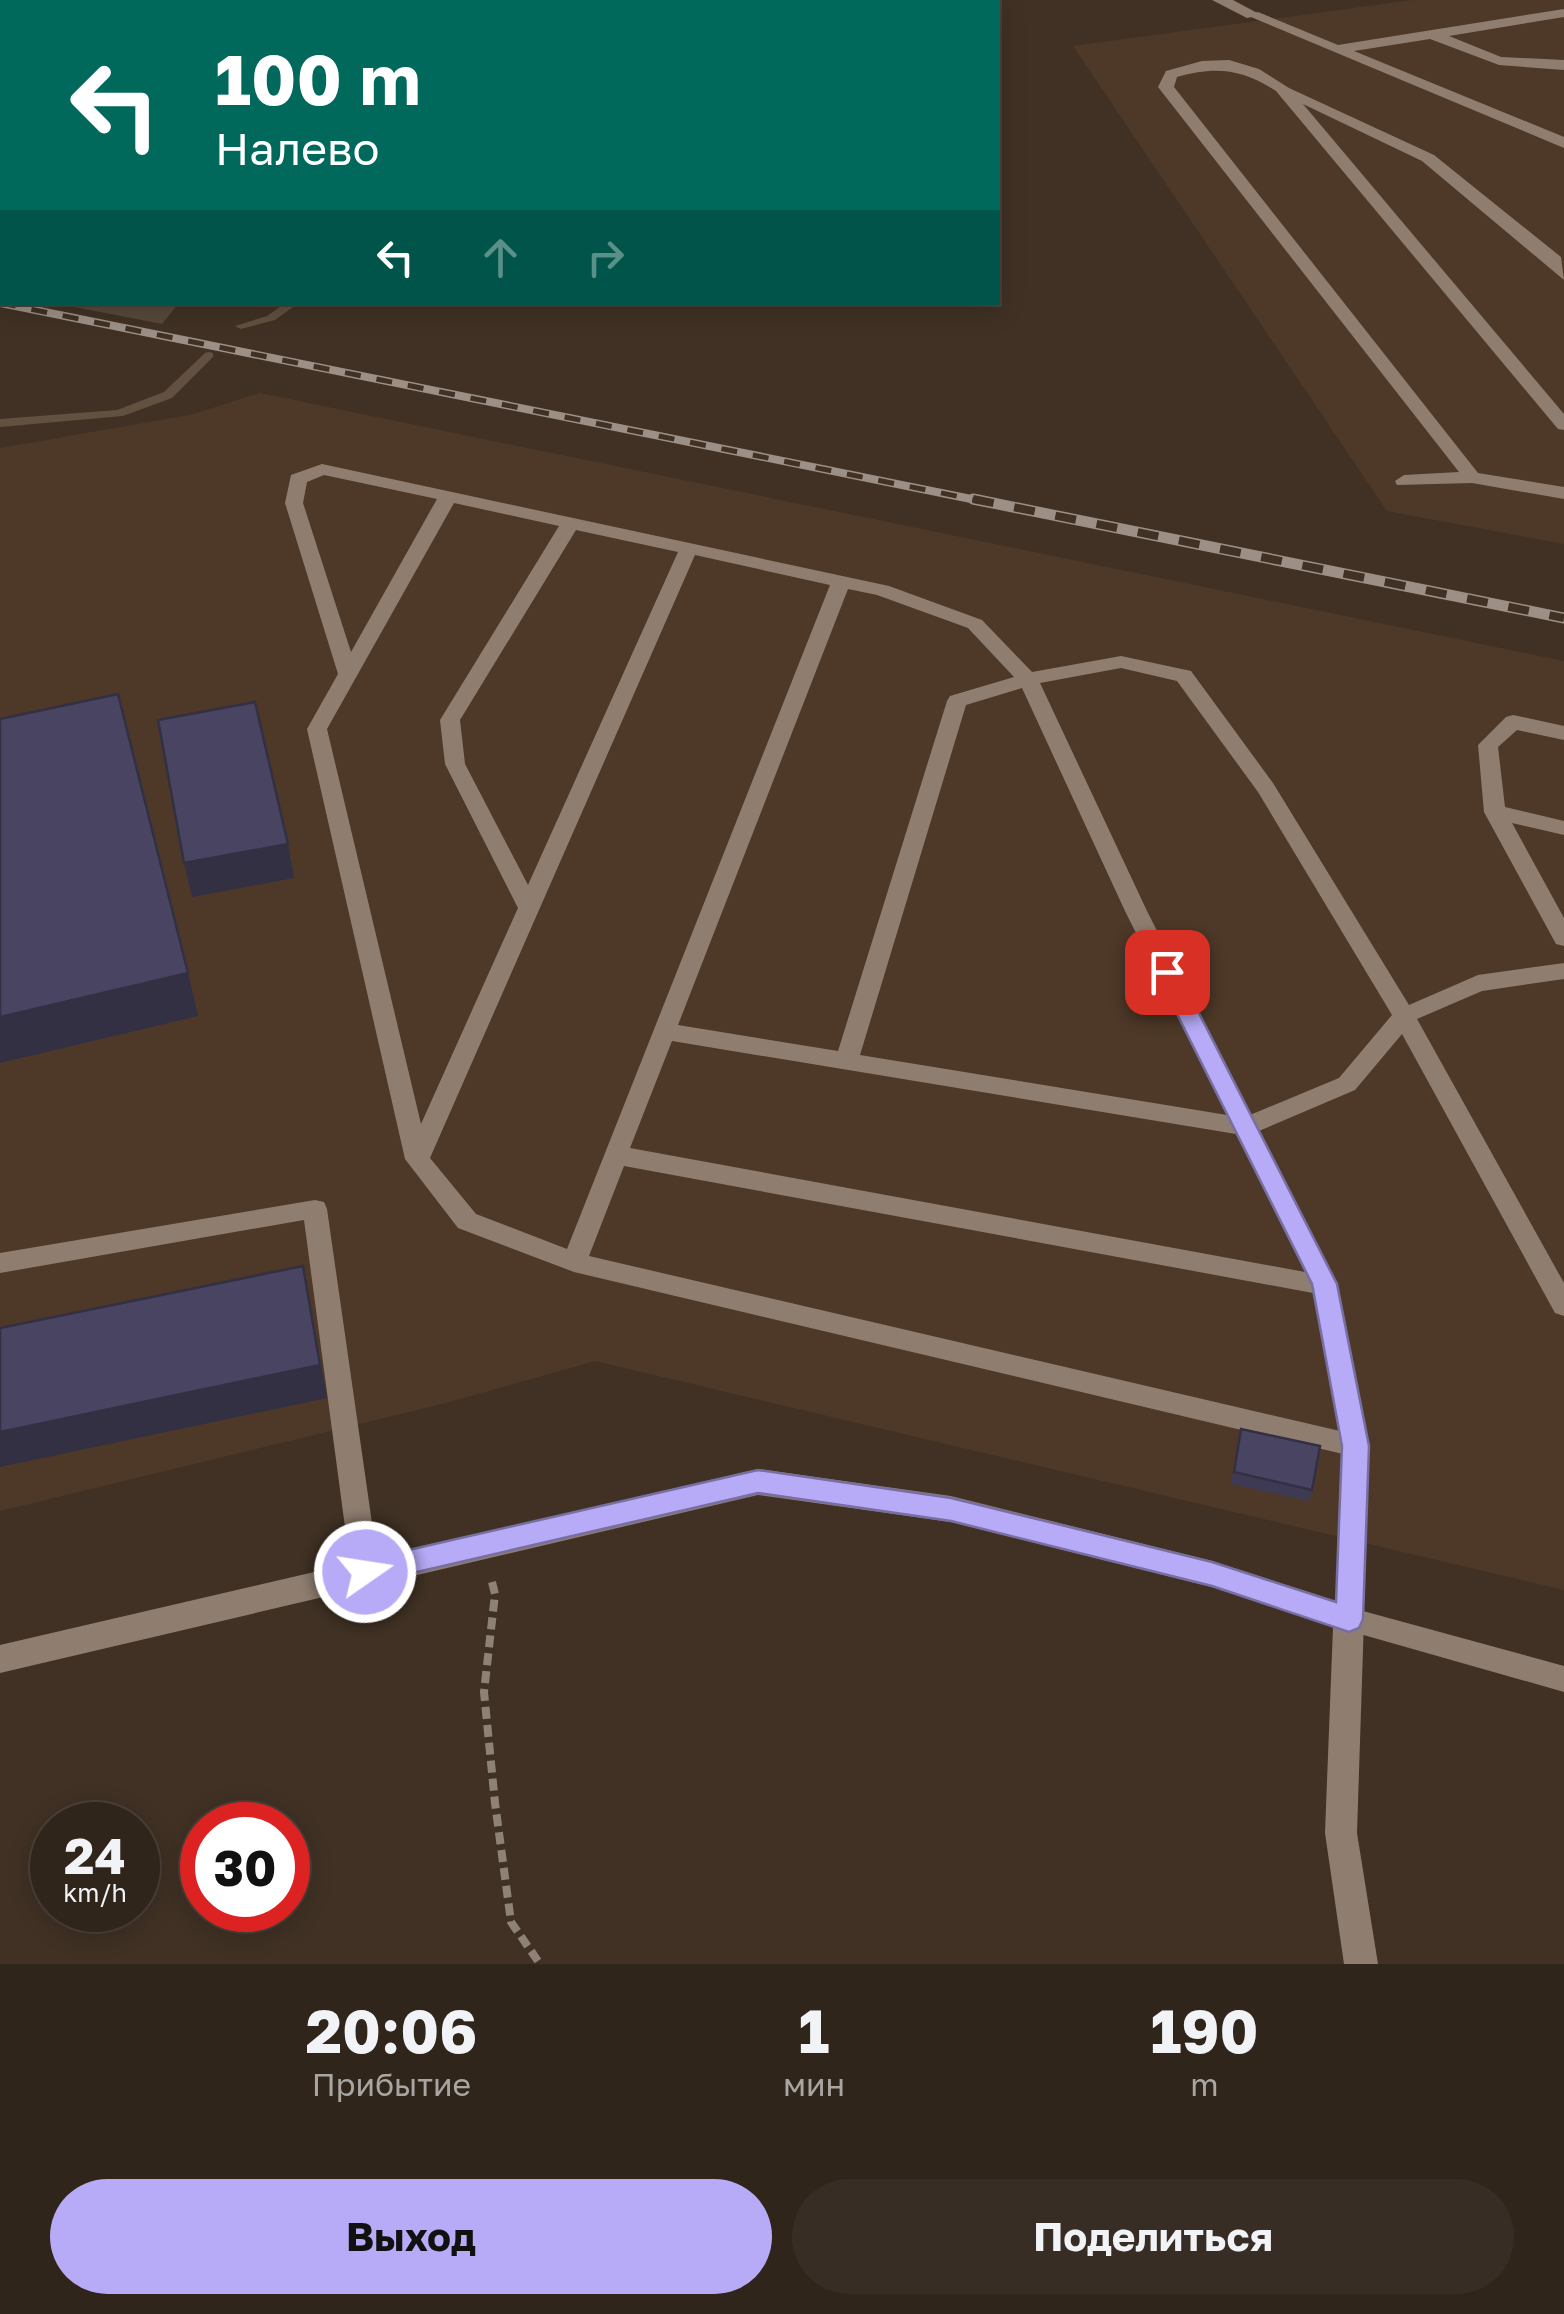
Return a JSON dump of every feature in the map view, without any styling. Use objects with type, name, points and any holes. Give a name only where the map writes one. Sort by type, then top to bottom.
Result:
[{"type":"street","points":[[1220,0],[1253,15]]},
{"type":"street","points":[[0,1659],[758,1482],[951,1509],[1212,1574],[1349,1619],[1341,1833],[1362,1964]]},
{"type":"lane","points":[[1339,49],[1564,12]]},
{"type":"lane","points":[[1253,15],[1564,143]]},
{"type":"lane","points":[[1428,33],[1499,61],[1564,65]]},
{"type":"lane","points":[[1472,477],[1166,87],[1171,74],[1199,65],[1251,67],[1281,88],[1428,158],[1555,261],[1564,275]]},
{"type":"lane","points":[[1281,88],[1564,425]]},
{"type":"lane","points":[[348,674],[294,503],[298,479],[322,468],[882,590],[974,624],[1028,680],[1136,911],[1324,1284],[1356,1446],[1349,1619],[1564,1679]]},
{"type":"lane","points":[[1404,481],[1472,477],[1564,493]]},
{"type":"lane","points":[[449,495],[317,729],[418,1159],[468,1221],[574,1262],[1356,1446]]},
{"type":"lane","points":[[529,908],[455,764],[450,720],[571,522]]},
{"type":"lane","points":[[418,1159],[689,548]]},
{"type":"lane","points":[[574,1262],[842,581]]},
{"type":"lane","points":[[846,1061],[957,700],[1028,680],[1121,662],[1184,676],[1266,788],[1404,1016],[1564,1306]]},
{"type":"lane","points":[[1564,733],[1513,722],[1488,745],[1495,812],[1564,938]]},
{"type":"lane","points":[[1495,812],[1564,828]]},
{"type":"lane","points":[[665,1031],[1246,1127],[1348,1084],[1404,1016],[1478,983],[1564,971]]},
{"type":"lane","points":[[616,1155],[1324,1284]]},
{"type":"lane","points":[[0,1264],[315,1209],[365,1572]]},
{"type":"path","points":[[482,1544],[496,1594],[484,1692],[512,1922],[540,1964]]},
{"type":"shaded area","points":[[1413,0],[1564,0],[1564,544],[1387,511],[1073,46]]},
{"type":"shaded area","points":[[64,305],[177,305],[162,324]]},
{"type":"shaded area","points":[[260,393],[1564,661],[1564,1590],[595,1361],[442,1404],[0,1511],[0,448],[190,415]]},
{"type":"building","points":[[118,694],[188,973],[0,1017],[0,719]]},
{"type":"building","points":[[255,702],[288,844],[184,863],[158,720]]},
{"type":"building","points":[[303,1266],[320,1365],[0,1432],[0,1328]]},
{"type":"building","points":[[1241,1429],[1320,1446],[1312,1490],[1234,1472]]},
{"type":"waterway","points":[[241,326],[271,318],[290,305]]},
{"type":"waterway","points":[[0,423],[119,413],[168,395],[209,355]]},
{"type":"railway","points":[[10,305],[986,502]]},
{"type":"railway","points":[[973,499],[1564,618]]},
{"type":"route","points":[[365,1572],[758,1482],[951,1509],[1212,1574],[1349,1619],[1356,1446],[1324,1284],[1167,972]]}]
